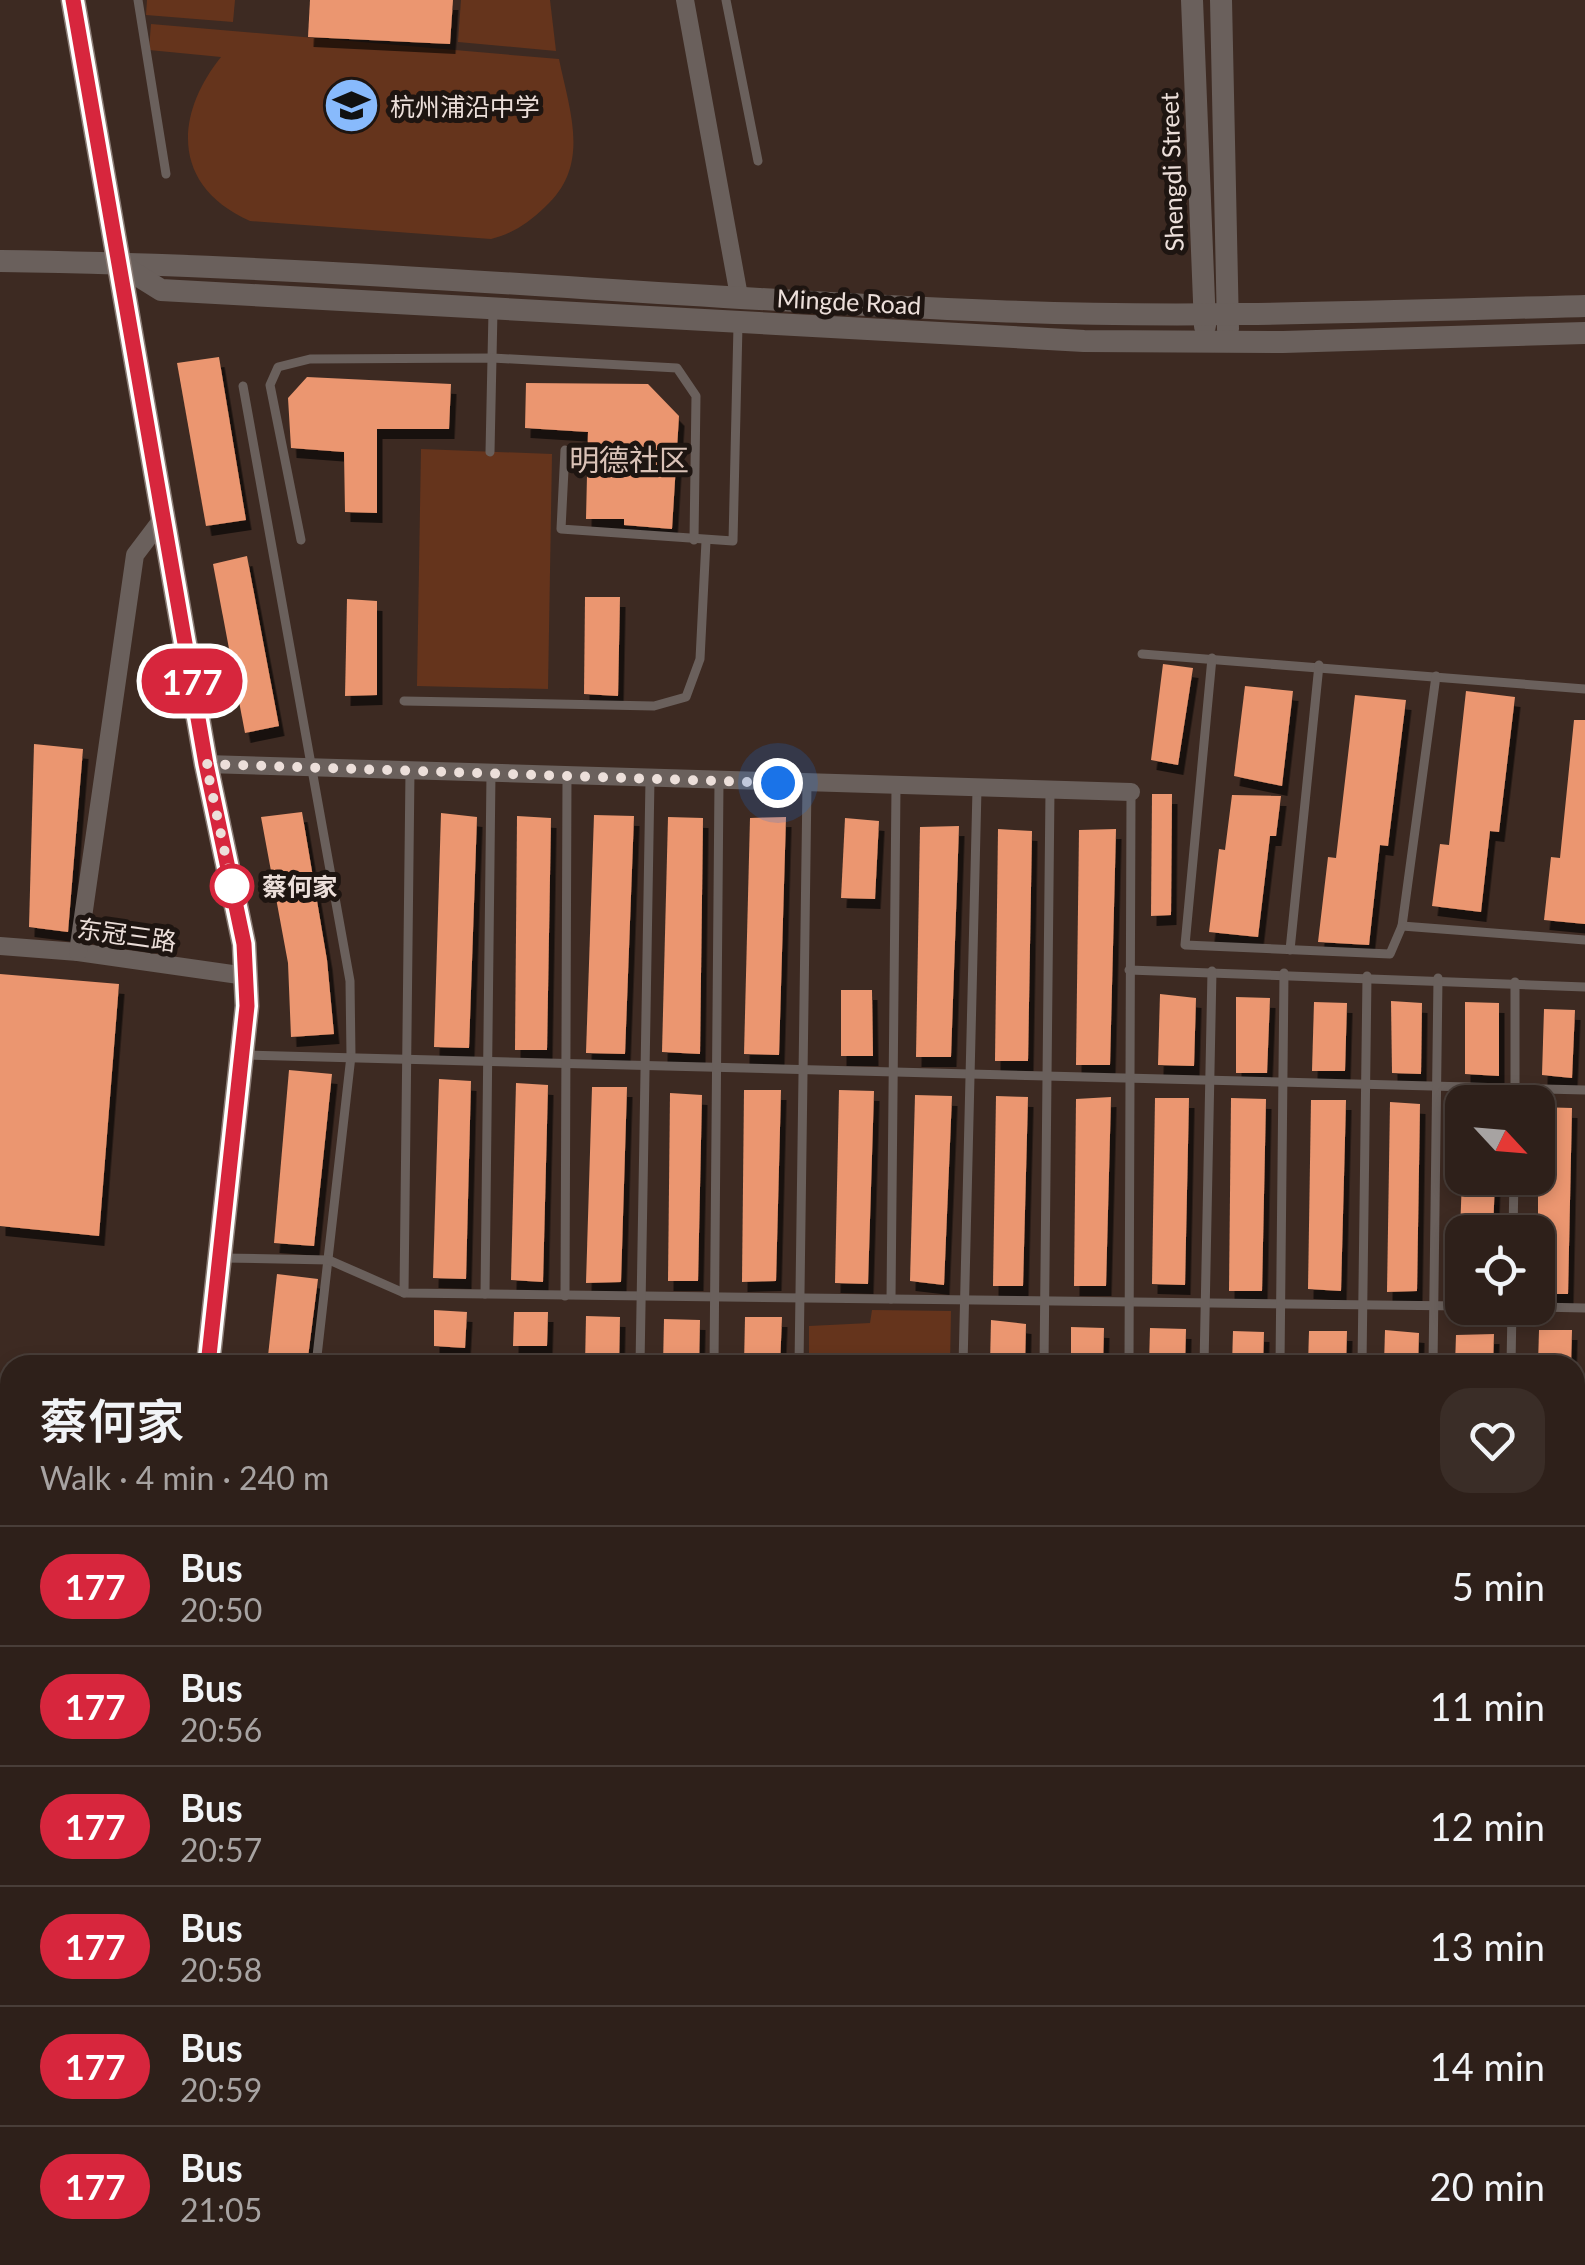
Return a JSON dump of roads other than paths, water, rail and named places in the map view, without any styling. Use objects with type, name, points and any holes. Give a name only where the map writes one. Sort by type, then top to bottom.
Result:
[{"type":"main road","points":[[73,0],[206,764],[244,944],[242,1055],[209,1355]]},
{"type":"street","points":[[686,0],[739,296]]},
{"type":"street","name":"Shengdi Street","points":[[1192,0],[1217,342]]},
{"type":"street","name":"Shengdi Street","points":[[1216,315],[1221,0]]},
{"type":"street","name":"Mingde Road","points":[[0,262],[118,263],[992,311],[1216,315],[1585,306]]},
{"type":"street","name":"Mingde Road","points":[[118,263],[162,290],[1084,341],[1217,342],[1585,333]]},
{"type":"street","points":[[78,952],[135,555],[163,518]]},
{"type":"street","points":[[206,764],[1131,792]]},
{"type":"street","name":"东冠三路","points":[[0,946],[78,952],[246,976]]},
{"type":"lane","points":[[138,0],[166,174]]},
{"type":"lane","points":[[726,0],[758,161]]},
{"type":"lane","points":[[490,452],[493,308]]},
{"type":"lane","points":[[565,450],[561,529],[733,541],[738,322]]},
{"type":"lane","points":[[301,540],[270,385],[278,367],[310,359],[492,358],[677,368],[696,396],[694,540]]},
{"type":"lane","points":[[242,386],[350,981],[351,1056],[317,1355]]},
{"type":"lane","points":[[404,700],[654,706],[686,697],[700,659],[706,541]]},
{"type":"lane","points":[[1142,654],[1320,665],[1585,689]]},
{"type":"lane","points":[[1212,658],[1185,945],[1390,954],[1402,926],[1436,676]]},
{"type":"lane","points":[[1290,950],[1320,665]]},
{"type":"lane","points":[[404,1293],[410,770]]},
{"type":"lane","points":[[485,1294],[491,773]]},
{"type":"lane","points":[[566,1296],[567,776]]},
{"type":"lane","points":[[640,1355],[650,779]]},
{"type":"lane","points":[[714,1355],[720,781]]},
{"type":"lane","points":[[799,1355],[806,784]]},
{"type":"lane","points":[[891,1299],[896,786]]},
{"type":"lane","points":[[963,1355],[977,788]]},
{"type":"lane","points":[[1044,1355],[1050,790]]},
{"type":"lane","points":[[1129,1355],[1131,792]]},
{"type":"lane","points":[[1402,926],[1585,940]]},
{"type":"lane","points":[[1129,970],[1438,978],[1585,987]]},
{"type":"lane","points":[[1204,1355],[1212,971]]},
{"type":"lane","points":[[1280,1355],[1284,973]]},
{"type":"lane","points":[[1362,1355],[1367,976]]},
{"type":"lane","points":[[1433,1355],[1438,978]]},
{"type":"lane","points":[[1515,982],[1516,1085]]},
{"type":"lane","points":[[242,1055],[1445,1088]]},
{"type":"lane","points":[[1555,1089],[1585,1090]]},
{"type":"lane","points":[[221,1258],[329,1260],[404,1293],[1205,1300],[1363,1307],[1445,1306]]},
{"type":"lane","points":[[1555,1307],[1585,1308]]},
{"type":"lane","points":[[1511,1355],[1512,1325]]},
{"type":"place","name":"杭州浦沿中学","points":[[351,106]]},
{"type":"place","name":"蔡何家","points":[[232,886]]},
{"type":"district","name":"明德社区","points":[[629,459]]}]
